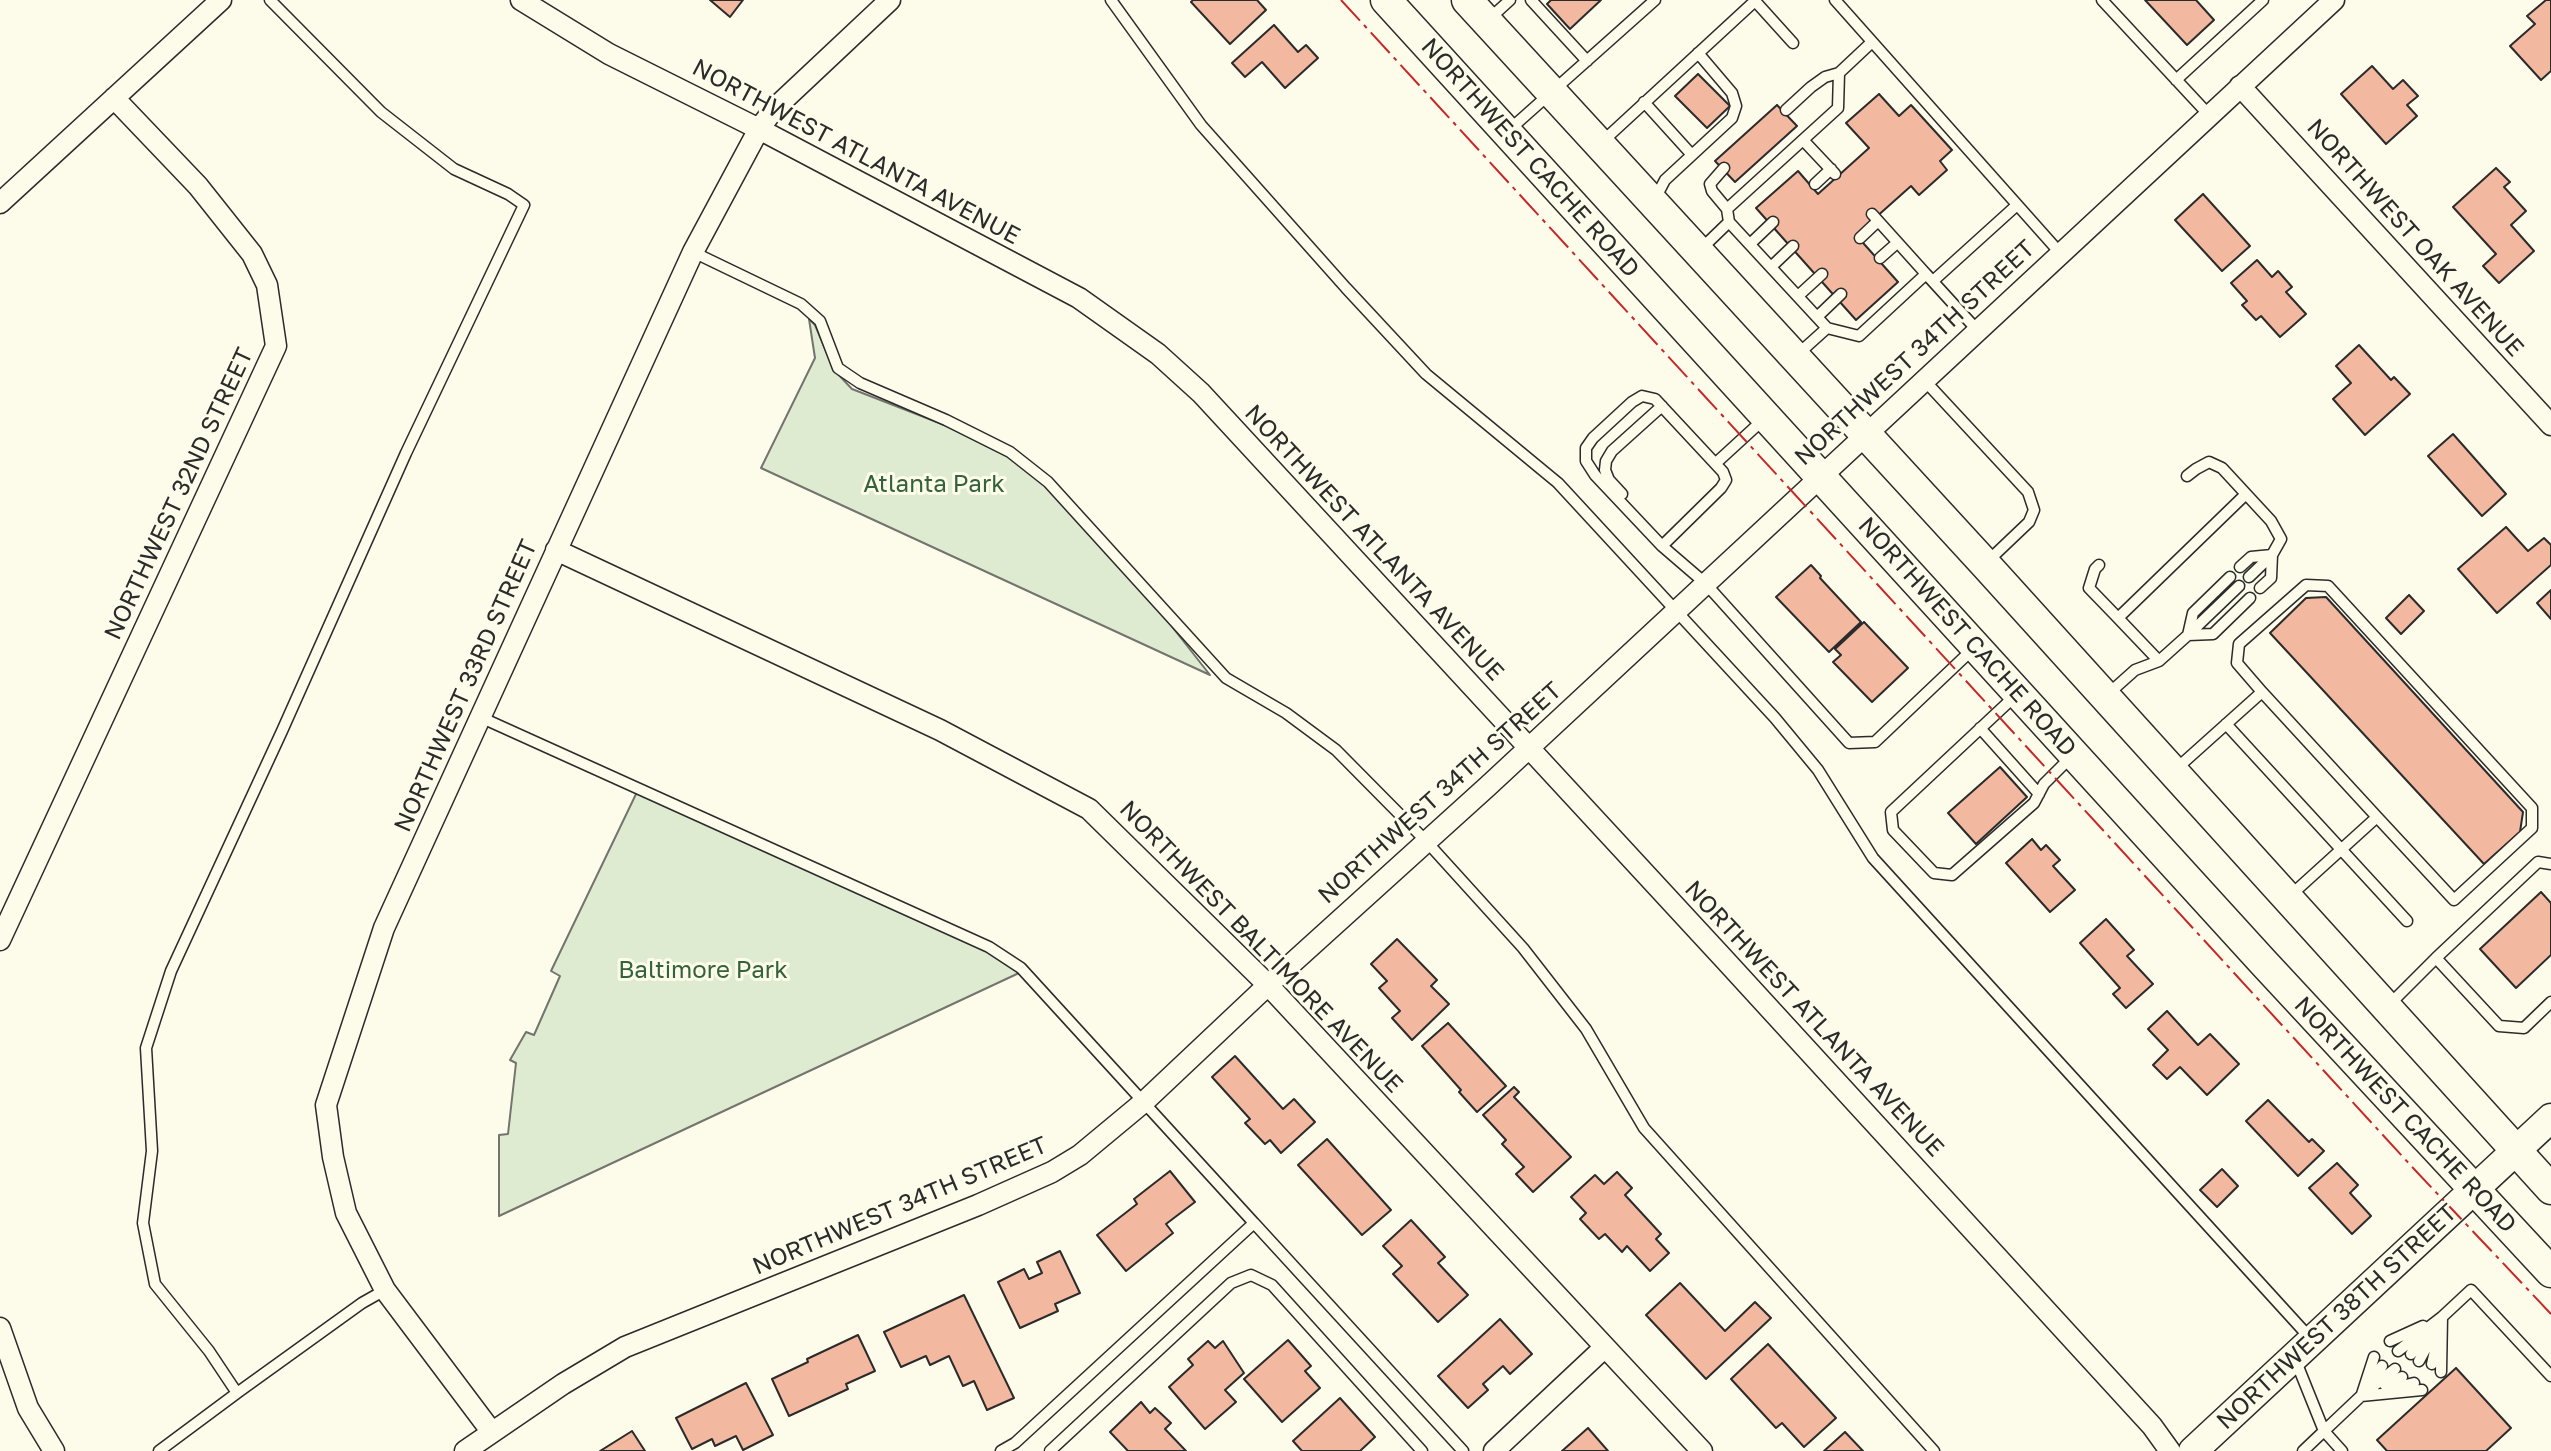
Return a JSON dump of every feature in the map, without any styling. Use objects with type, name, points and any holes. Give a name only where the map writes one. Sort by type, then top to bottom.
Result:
[{"type":"main road","name":"NORTHWEST CACHE ROAD","points":[[1386,0],[1975,647],[2551,1272]]},
{"type":"main road","points":[[1477,11],[1985,564],[2551,1189]]},
{"type":"main road","name":"NORTHWEST 38TH STREET","points":[[2193,1451],[2551,1118]]},
{"type":"street","points":[[0,203],[221,0]]},
{"type":"street","name":"NORTHWEST ATLANTA AVENUE","points":[[521,0],[609,54],[759,129],[1079,298],[1158,354],[1201,393],[1528,747],[2152,1426],[2170,1451]]},
{"type":"street","name":"NORTHWEST 33RD STREET","points":[[491,1431],[385,1290],[346,1213],[333,1157],[326,1105],[384,928],[693,252],[759,129],[774,109],[890,0]]},
{"type":"street","name":"NORTHWEST 34TH STREET","points":[[465,1451],[563,1384],[625,1347],[978,1205],[1052,1172],[1080,1155],[1145,1101],[1676,612],[2334,0]]},
{"type":"street","name":"NORTHWEST OAK AVENUE","points":[[2240,86],[2551,425]]},
{"type":"street","name":"NORTHWEST 32ND STREET","points":[[1,934],[276,346],[267,285],[252,254],[198,186],[114,98]]},
{"type":"street","name":"NORTHWEST BALTIMORE AVENUE","points":[[556,550],[940,730],[1089,809],[1268,985],[1702,1451]]},
{"type":"street","points":[[0,1328],[28,1408],[54,1451]]},
{"type":"street","points":[[1494,1451],[1605,1347]]},
{"type":"lane","points":[[237,1393],[209,1351],[155,1284],[143,1223],[152,1151],[146,1048],[171,971],[276,746],[406,453],[524,205],[508,194],[454,169],[381,112],[270,0]]},
{"type":"lane","points":[[1111,0],[1201,125],[1346,288],[1426,374],[1558,483],[1775,718],[1818,770],[1873,858],[2304,1349],[2324,1431],[2342,1451]]},
{"type":"lane","points":[[1477,11],[1510,0]]},
{"type":"lane","points":[[1531,0],[1587,61]]},
{"type":"lane","points":[[1507,132],[1655,0]]},
{"type":"lane","points":[[1835,0],[2061,254]]},
{"type":"lane","points":[[2102,0],[2209,115]]},
{"type":"lane","points":[[2176,80],[2263,0]]},
{"type":"lane","points":[[1600,143],[1756,1],[1793,43]]},
{"type":"lane","points":[[1786,110],[1825,77],[1839,73],[1872,42]]},
{"type":"lane","points":[[1654,204],[1665,180],[1732,118],[1736,106],[1732,93],[1698,53]]},
{"type":"lane","points":[[1727,209],[1838,108],[1839,73]]},
{"type":"lane","points":[[1644,102],[1692,155]]},
{"type":"lane","points":[[1803,140],[1833,172],[1815,184]]},
{"type":"lane","points":[[1724,168],[1710,184],[1727,209],[1729,222],[1827,328],[1859,336],[2017,205]]},
{"type":"lane","points":[[1860,238],[1875,218],[1978,331]]},
{"type":"lane","points":[[1698,251],[1729,222]]},
{"type":"lane","points":[[1750,244],[1773,222]]},
{"type":"lane","points":[[1880,258],[1897,243]]},
{"type":"lane","points":[[1771,267],[1793,246]]},
{"type":"lane","points":[[693,252],[801,304],[820,321],[838,368],[860,383],[1010,452],[1048,482],[1226,678],[1286,713],[1336,750],[1426,841],[1523,948],[1586,1029],[1644,1128],[1934,1451]]},
{"type":"lane","points":[[1798,296],[1822,274]]},
{"type":"lane","points":[[1817,317],[1841,294]]},
{"type":"lane","points":[[1795,357],[1827,328]]},
{"type":"lane","points":[[1925,381],[2028,492],[2034,510],[2029,522],[1985,564]]},
{"type":"lane","points":[[1662,546],[1726,480],[1716,463],[1655,399],[1637,398],[1593,438],[1586,448],[1586,461],[1595,475],[1653,537],[1662,546],[1705,583],[1849,743],[1875,742],[1975,647]]},
{"type":"lane","points":[[1653,537],[1650,524],[1609,480],[1605,470],[1612,451],[1662,406]]},
{"type":"lane","points":[[1716,463],[1766,417]]},
{"type":"lane","points":[[2187,476],[2209,462],[2222,468],[2271,521],[2281,539],[2272,555],[2249,577]]},
{"type":"lane","points":[[2118,618],[2246,494]]},
{"type":"lane","points":[[2240,567],[2251,557],[2272,555]]},
{"type":"lane","points":[[2260,588],[2271,578],[2272,555]]},
{"type":"lane","points":[[2099,565],[2089,588],[2159,661]]},
{"type":"lane","points":[[2188,635],[2193,613],[2230,577]]},
{"type":"lane","points":[[2306,585],[2328,586],[2532,808],[2532,828],[2454,900],[2377,817],[2237,663],[2239,644],[2306,585]]},
{"type":"lane","points":[[2105,697],[2135,670],[2159,661],[2239,586]]},
{"type":"lane","points":[[2188,635],[2213,634],[2250,598]]},
{"type":"lane","points":[[2172,773],[2262,692]]},
{"type":"lane","points":[[2018,693],[1891,812],[1893,830],[1934,873],[1952,875],[2034,803],[2044,784],[2074,754]]},
{"type":"lane","points":[[480,717],[989,947],[1021,968],[1463,1451]]},
{"type":"lane","points":[[2226,724],[2407,921]]},
{"type":"lane","points":[[1980,728],[2039,794]]},
{"type":"lane","points":[[2286,899],[2377,817]]},
{"type":"lane","points":[[2386,1008],[2538,862],[2551,864]]},
{"type":"lane","points":[[2436,958],[2499,1026],[2524,1028],[2551,1002]]},
{"type":"lane","points":[[1001,1451],[1015,1443],[1254,1223]]},
{"type":"lane","points":[[1050,1451],[1231,1283],[1251,1275],[1272,1285],[1422,1451]]},
{"type":"lane","points":[[159,1451],[362,1303],[385,1290]]},
{"type":"lane","points":[[2398,1351],[2471,1290],[2551,1376]]},
{"type":"lane","points":[[2390,1341],[2442,1317]]},
{"type":"lane","points":[[2415,1358],[2442,1317]]},
{"type":"lane","points":[[2437,1368],[2442,1317]]},
{"type":"lane","points":[[2361,1396],[2374,1357]]},
{"type":"lane","points":[[2361,1396],[2382,1366]]},
{"type":"lane","points":[[2303,1451],[2361,1396],[2398,1373]]},
{"type":"lane","points":[[2361,1396],[2418,1387]]},
{"type":"green space","name":"Atlanta Park","points":[[809,319],[815,325],[834,370],[852,389],[1009,454],[1045,482],[1155,605],[1210,675],[761,468],[815,358]]},
{"type":"green space","name":"Baltimore Park","points":[[637,792],[985,949],[1019,973],[499,1216],[499,1135],[508,1134],[516,1063],[510,1060],[526,1032],[534,1035],[560,976],[551,971]]},
{"type":"building","points":[[710,0],[743,0],[730,17]]},
{"type":"building","points":[[1257,0],[1266,10],[1230,44],[1191,2]]},
{"type":"building","points":[[1551,0],[1601,0],[1570,29],[1547,4]]},
{"type":"building","points":[[2145,0],[2196,0],[2214,20],[2187,45]]},
{"type":"building","points":[[2546,0],[2551,0],[2551,71],[2541,80],[2510,46],[2535,24],[2527,16]]},
{"type":"building","points":[[1274,25],[1298,52],[1306,45],[1318,58],[1285,88],[1262,62],[1245,77],[1232,63]]},
{"type":"building","points":[[2372,66],[2393,89],[2403,80],[2418,96],[2407,105],[2417,116],[2386,144],[2341,94]]},
{"type":"building","points":[[1698,74],[1730,106],[1707,128],[1675,96]]},
{"type":"building","points":[[1879,94],[1899,116],[1911,105],[1952,150],[1940,161],[1947,170],[1919,195],[1911,186],[1856,235],[1898,282],[1856,320],[1756,208],[1798,171],[1818,194],[1869,148],[1846,123]]},
{"type":"building","points":[[1777,105],[1797,126],[1735,182],[1715,161]]},
{"type":"building","points":[[2496,168],[2510,182],[2504,187],[2526,211],[2511,225],[2534,251],[2499,283],[2483,266],[2496,254],[2453,207]]},
{"type":"building","points":[[2203,194],[2250,246],[2222,271],[2175,220]]},
{"type":"building","points":[[2257,260],[2272,277],[2278,271],[2292,287],[2286,292],[2306,314],[2280,337],[2261,316],[2256,320],[2242,305],[2247,301],[2231,283]]},
{"type":"building","points":[[2359,345],[2391,380],[2394,377],[2410,394],[2365,435],[2333,399],[2351,383],[2336,366]]},
{"type":"building","points":[[2453,434],[2506,494],[2482,516],[2428,456]]},
{"type":"building","points":[[2506,527],[2528,551],[2544,538],[2551,545],[2551,565],[2497,613],[2458,569]]},
{"type":"building","points":[[1811,565],[1861,622],[1829,652],[1776,597]]},
{"type":"building","points":[[2551,590],[2551,619],[2537,603]]},
{"type":"building","points":[[2409,595],[2424,611],[2401,634],[2386,618]]},
{"type":"building","points":[[2326,597],[2523,812],[2520,832],[2484,864],[2270,633],[2306,598]]},
{"type":"building","points":[[1864,622],[1908,668],[1872,702],[1833,662],[1841,655],[1835,649]]},
{"type":"building","points":[[2000,767],[2027,797],[1976,844],[1948,813]]},
{"type":"building","points":[[2032,839],[2041,850],[2046,845],[2060,860],[2053,866],[2075,890],[2050,912],[2006,863]]},
{"type":"building","points":[[2541,892],[2551,903],[2551,955],[2516,988],[2480,949]]},
{"type":"building","points":[[2106,919],[2134,950],[2127,956],[2153,984],[2126,1008],[2113,994],[2120,988],[2080,943]]},
{"type":"building","points":[[1397,939],[1437,980],[1431,986],[1449,1004],[1412,1040],[1392,1018],[1400,1011],[1379,988],[1387,981],[1371,964]]},
{"type":"building","points":[[2167,1011],[2198,1045],[2210,1034],[2239,1064],[2207,1095],[2180,1067],[2167,1079],[2153,1065],[2168,1050],[2148,1029]]},
{"type":"building","points":[[1448,1023],[1506,1086],[1477,1112],[1422,1046]]},
{"type":"building","points":[[1235,1056],[1283,1109],[1294,1099],[1315,1122],[1281,1153],[1270,1140],[1265,1144],[1245,1123],[1250,1119],[1212,1077]]},
{"type":"building","points":[[1514,1087],[1519,1092],[1514,1097],[1571,1157],[1533,1192],[1516,1174],[1524,1167],[1502,1144],[1506,1140],[1483,1115]]},
{"type":"building","points":[[2268,1100],[2309,1142],[2312,1139],[2324,1151],[2298,1176],[2246,1121]]},
{"type":"building","points":[[1327,1139],[1391,1210],[1362,1235],[1298,1165]]},
{"type":"building","points":[[2337,1163],[2358,1185],[2350,1193],[2371,1216],[2352,1234],[2309,1188]]},
{"type":"building","points":[[2222,1169],[2238,1186],[2217,1207],[2200,1190]]},
{"type":"building","points":[[1170,1171],[1195,1202],[1166,1224],[1173,1233],[1126,1271],[1097,1235],[1137,1204],[1134,1199]]},
{"type":"building","points":[[1617,1172],[1632,1188],[1625,1195],[1661,1234],[1656,1239],[1669,1253],[1650,1271],[1627,1246],[1622,1252],[1605,1234],[1599,1239],[1580,1219],[1586,1213],[1571,1197],[1595,1175],[1604,1184]]},
{"type":"building","points":[[1411,1220],[1445,1257],[1438,1263],[1468,1295],[1438,1322],[1393,1274],[1402,1266],[1383,1246]]},
{"type":"building","points":[[1060,1251],[1080,1293],[1055,1304],[1058,1311],[1020,1328],[998,1282],[1024,1269],[1029,1279],[1042,1273],[1037,1262]]},
{"type":"building","points":[[1680,1283],[1725,1331],[1755,1302],[1771,1318],[1706,1379],[1646,1315]]},
{"type":"building","points":[[964,1295],[1014,1398],[987,1410],[974,1381],[963,1386],[949,1356],[930,1365],[926,1356],[901,1367],[884,1332]]},
{"type":"building","points":[[1500,1319],[1532,1354],[1510,1374],[1503,1366],[1483,1384],[1488,1390],[1468,1408],[1438,1376]]},
{"type":"building","points":[[858,1335],[875,1371],[846,1384],[848,1389],[789,1416],[772,1379]]},
{"type":"building","points":[[1288,1340],[1311,1366],[1305,1371],[1320,1388],[1282,1422],[1244,1379]]},
{"type":"building","points":[[1208,1341],[1215,1348],[1223,1341],[1244,1373],[1225,1390],[1236,1402],[1205,1429],[1169,1387],[1193,1365],[1188,1359]]},
{"type":"building","points":[[1768,1344],[1836,1418],[1804,1447],[1782,1423],[1776,1428],[1731,1379]]},
{"type":"building","points":[[2456,1368],[2511,1428],[2486,1451],[2387,1451],[2377,1440]]},
{"type":"building","points":[[746,1383],[773,1435],[743,1450],[736,1436],[715,1446],[712,1439],[692,1449],[676,1418]]},
{"type":"building","points":[[1340,1398],[1375,1437],[1360,1451],[1302,1451],[1293,1441]]},
{"type":"building","points":[[1141,1402],[1150,1413],[1155,1408],[1171,1423],[1165,1429],[1186,1451],[1128,1451],[1110,1432]]},
{"type":"building","points":[[1588,1428],[1608,1451],[1562,1451]]},
{"type":"building","points":[[632,1431],[645,1451],[600,1451]]},
{"type":"building","points":[[1845,1432],[1863,1451],[1824,1451]]},
{"type":"power","points":[[1341,0],[2414,1169],[2551,1314]]}]
